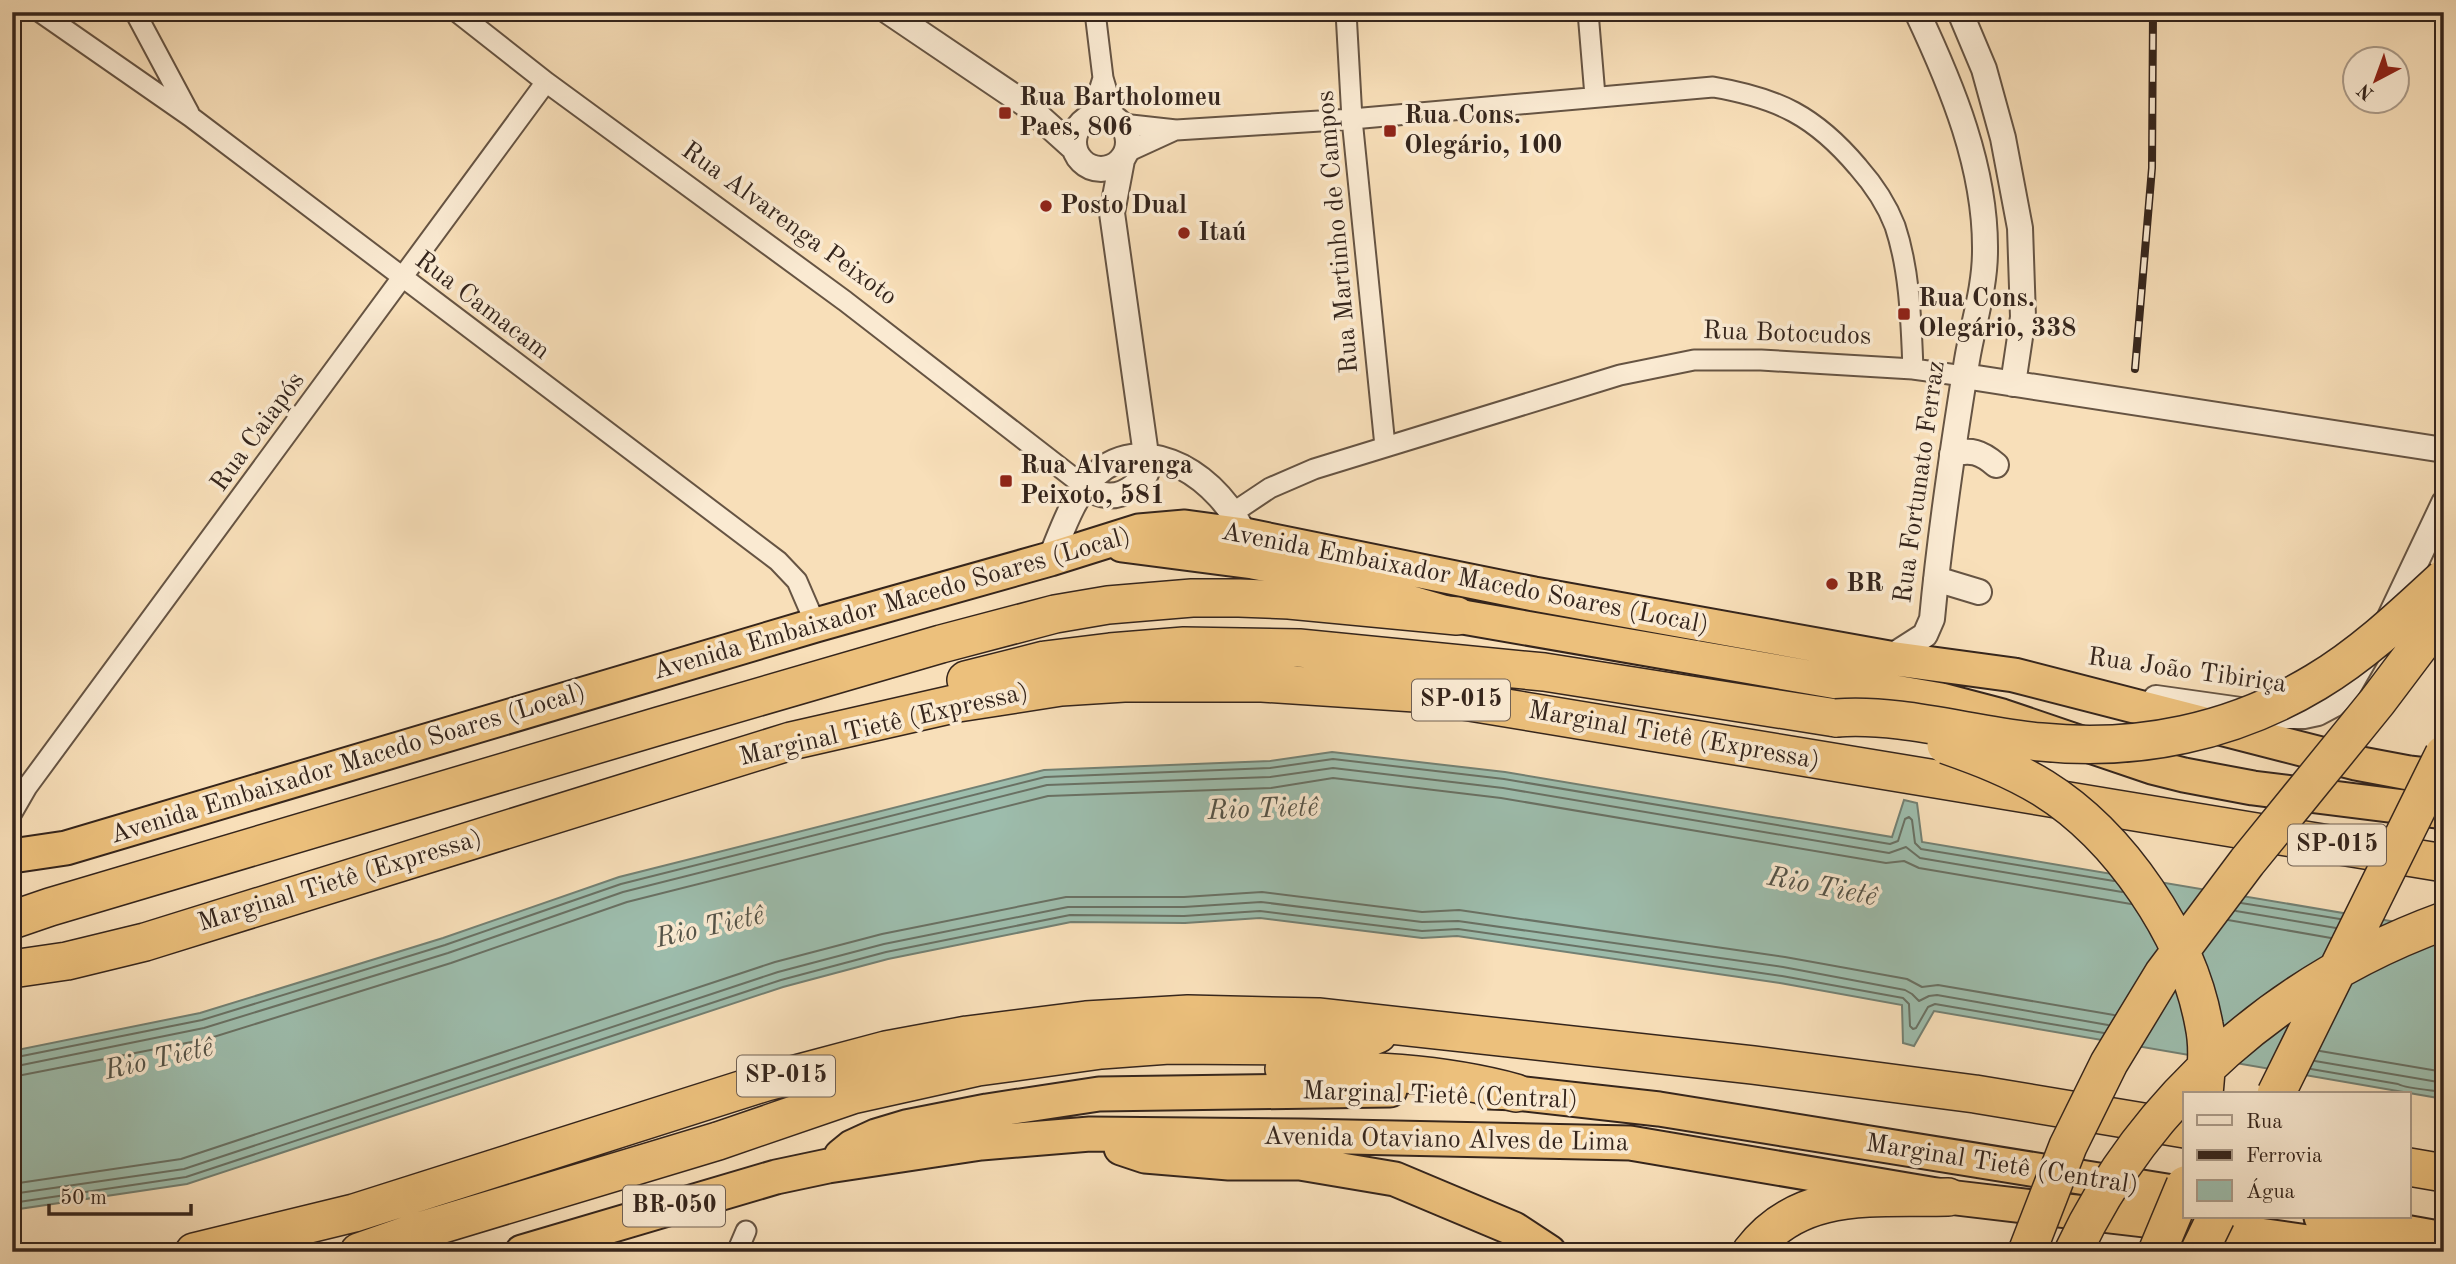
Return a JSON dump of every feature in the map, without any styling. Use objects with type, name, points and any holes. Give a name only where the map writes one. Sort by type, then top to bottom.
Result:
[{"type":"highway","name":"Avenida Embaixador Macedo Soares (Local)","points":[[12,856],[66,848],[1139,531],[1239,524],[1534,594],[1889,658],[2014,675],[2356,763],[2444,777]]},
{"type":"highway","points":[[1104,542],[1219,557],[1309,573],[1457,616]]},
{"type":"highway","points":[[1836,718],[1867,715],[2053,743],[2102,745],[2179,736],[2247,717],[2317,681],[2368,646],[2444,578]]},
{"type":"highway","points":[[12,920],[276,839],[1026,620],[1108,605],[1192,598],[1289,600],[1457,616],[1959,704],[2152,767],[2195,778],[2444,812]]},
{"type":"highway","points":[[2027,1252],[2068,1146],[2109,1063],[2163,974],[2247,862],[2377,702],[2423,641],[2444,604]]},
{"type":"highway","points":[[941,644],[1007,641],[1176,625],[1240,624],[1342,632],[1500,651],[1544,672]]},
{"type":"highway","points":[[791,741],[825,711],[1045,660],[1184,646],[1299,648],[1544,672],[1836,718],[1867,729],[1942,743],[1989,760],[2045,789],[2099,833],[2127,863],[2183,955],[2205,1026],[2207,1063],[2204,1092]]},
{"type":"highway","name":"Marginal Tietê (Expressa)","points":[[12,970],[145,942],[791,741],[958,703],[1060,687],[1124,683],[1336,686],[1416,693],[2444,863]]},
{"type":"highway","points":[[2277,1092],[2444,754]]},
{"type":"highway","points":[[2184,1092],[2223,1051],[2288,1000],[2351,961],[2444,921]]},
{"type":"highway","name":"SP-015","points":[[194,1252],[354,1213],[766,1082],[886,1050],[967,1035],[1086,1020],[1188,1014],[1318,1017],[1753,1065],[1962,1092],[2183,1129]]},
{"type":"highway","points":[[359,1252],[413,1233],[718,1141],[852,1095],[978,1066],[1169,1045],[1337,1044],[1361,1041],[1398,1025]]},
{"type":"highway","points":[[852,1095],[878,1102],[940,1091],[1087,1075],[1251,1069],[1369,1070],[1481,1084],[1516,1093]]},
{"type":"highway","name":"Marginal Tietê (Central)","points":[[828,1166],[852,1147],[906,1127],[987,1111],[1099,1094],[1352,1088],[1516,1093],[1659,1109],[2183,1194]]},
{"type":"highway","points":[[2073,1252],[2122,1166],[2161,1116],[2183,1093]]},
{"type":"highway","points":[[1090,1134],[1145,1156],[1229,1163],[1300,1163],[1395,1179],[1514,1229],[1549,1252]]},
{"type":"highway","name":"Avenida Otaviano Alves de Lima","points":[[522,1252],[776,1177],[828,1166],[981,1143],[1090,1134],[1630,1143],[1948,1197],[2204,1232],[2377,1252]]},
{"type":"highway","points":[[2157,1252],[2183,1190]]},
{"type":"highway","points":[[1751,1252],[1779,1223],[1807,1208],[1833,1201],[1948,1197]]},
{"type":"highway","points":[[2327,1218],[2444,1239]]},
{"type":"main road","points":[[2204,1232],[2229,1252]]},
{"type":"street","points":[[40,12],[191,117]]},
{"type":"street","name":"Rua Camacam","points":[[135,12],[191,117],[778,561],[797,581],[816,625]]},
{"type":"street","name":"Rua Alvarenga Peixoto","points":[[457,12],[546,82],[845,301],[1084,486]]},
{"type":"street","points":[[889,12],[1026,104],[1097,169],[1115,166],[1125,156],[1176,130]]},
{"type":"street","points":[[1049,559],[1084,486],[1097,494],[1117,496],[1145,478],[1148,469],[1112,213],[1128,137],[1103,78],[1095,12]]},
{"type":"street","name":"Rua Martinho de Campos","points":[[1346,12],[1352,119],[1385,446]]},
{"type":"street","points":[[1588,12],[1595,96]]},
{"type":"street","name":"Rua Fortunato Ferraz","points":[[1889,658],[1926,635],[1932,618],[1952,454],[1970,340],[1981,295],[1985,250],[1973,159],[1953,94],[1917,12]]},
{"type":"street","points":[[1960,12],[1984,69],[2013,185],[2020,228],[2023,317],[2013,384]]},
{"type":"street","points":[[1103,78],[1088,118],[1075,134],[1078,154],[1112,213]]},
{"type":"street","name":"Rua Caiapós","points":[[12,813],[27,787],[546,82]]},
{"type":"street","points":[[1026,104],[1088,118],[1108,115],[1119,121],[1176,130],[1352,119],[1713,87],[1751,94],[1784,107],[1820,127],[1873,184],[1894,225],[1905,271],[1913,369]]},
{"type":"street","name":"Rua Botocudos","points":[[1239,524],[1270,488],[1314,469],[1620,374],[1695,360],[1761,360],[1913,369],[2444,450]]},
{"type":"street","points":[[1952,454],[1970,450],[1996,465]]},
{"type":"street","points":[[1146,456],[1176,463],[1195,474],[1216,491],[1239,524]]},
{"type":"street","name":"Rua João Tibiriça","points":[[2052,684],[2097,688],[2283,716],[2318,713],[2333,705],[2345,693],[2395,611],[2444,503]]},
{"type":"street","points":[[1936,579],[1979,592]]},
{"type":"street","points":[[737,1252],[746,1231]]},
{"type":"water","name":"Rio Tietê","points":[[1332,752],[1505,772],[1892,837],[1904,800],[1917,803],[1922,842],[2444,930],[2444,1099],[1934,1011],[1914,1046],[1903,1043],[1902,1005],[1780,983],[1457,936],[1422,938],[1260,918],[1185,923],[1071,922],[888,959],[783,987],[187,1184],[12,1210],[12,1051],[200,1013],[443,938],[619,877],[1044,770],[1270,761]]},
{"type":"railway","points":[[2135,369],[2152,168],[2153,12]]},
{"type":"place","name":"Rua Bartholomeu Paes, 806","points":[[1005,113]]},
{"type":"place","name":"Rua Cons. Olegário, 100","points":[[1390,131]]},
{"type":"place","name":"Posto Dual","points":[[1046,206]]},
{"type":"place","name":"Itaú","points":[[1184,233]]},
{"type":"place","name":"Rua Cons. Olegário, 338","points":[[1904,314]]},
{"type":"place","name":"Rua Alvarenga Peixoto, 581","points":[[1006,481]]},
{"type":"place","name":"BR","points":[[1832,584]]}]
